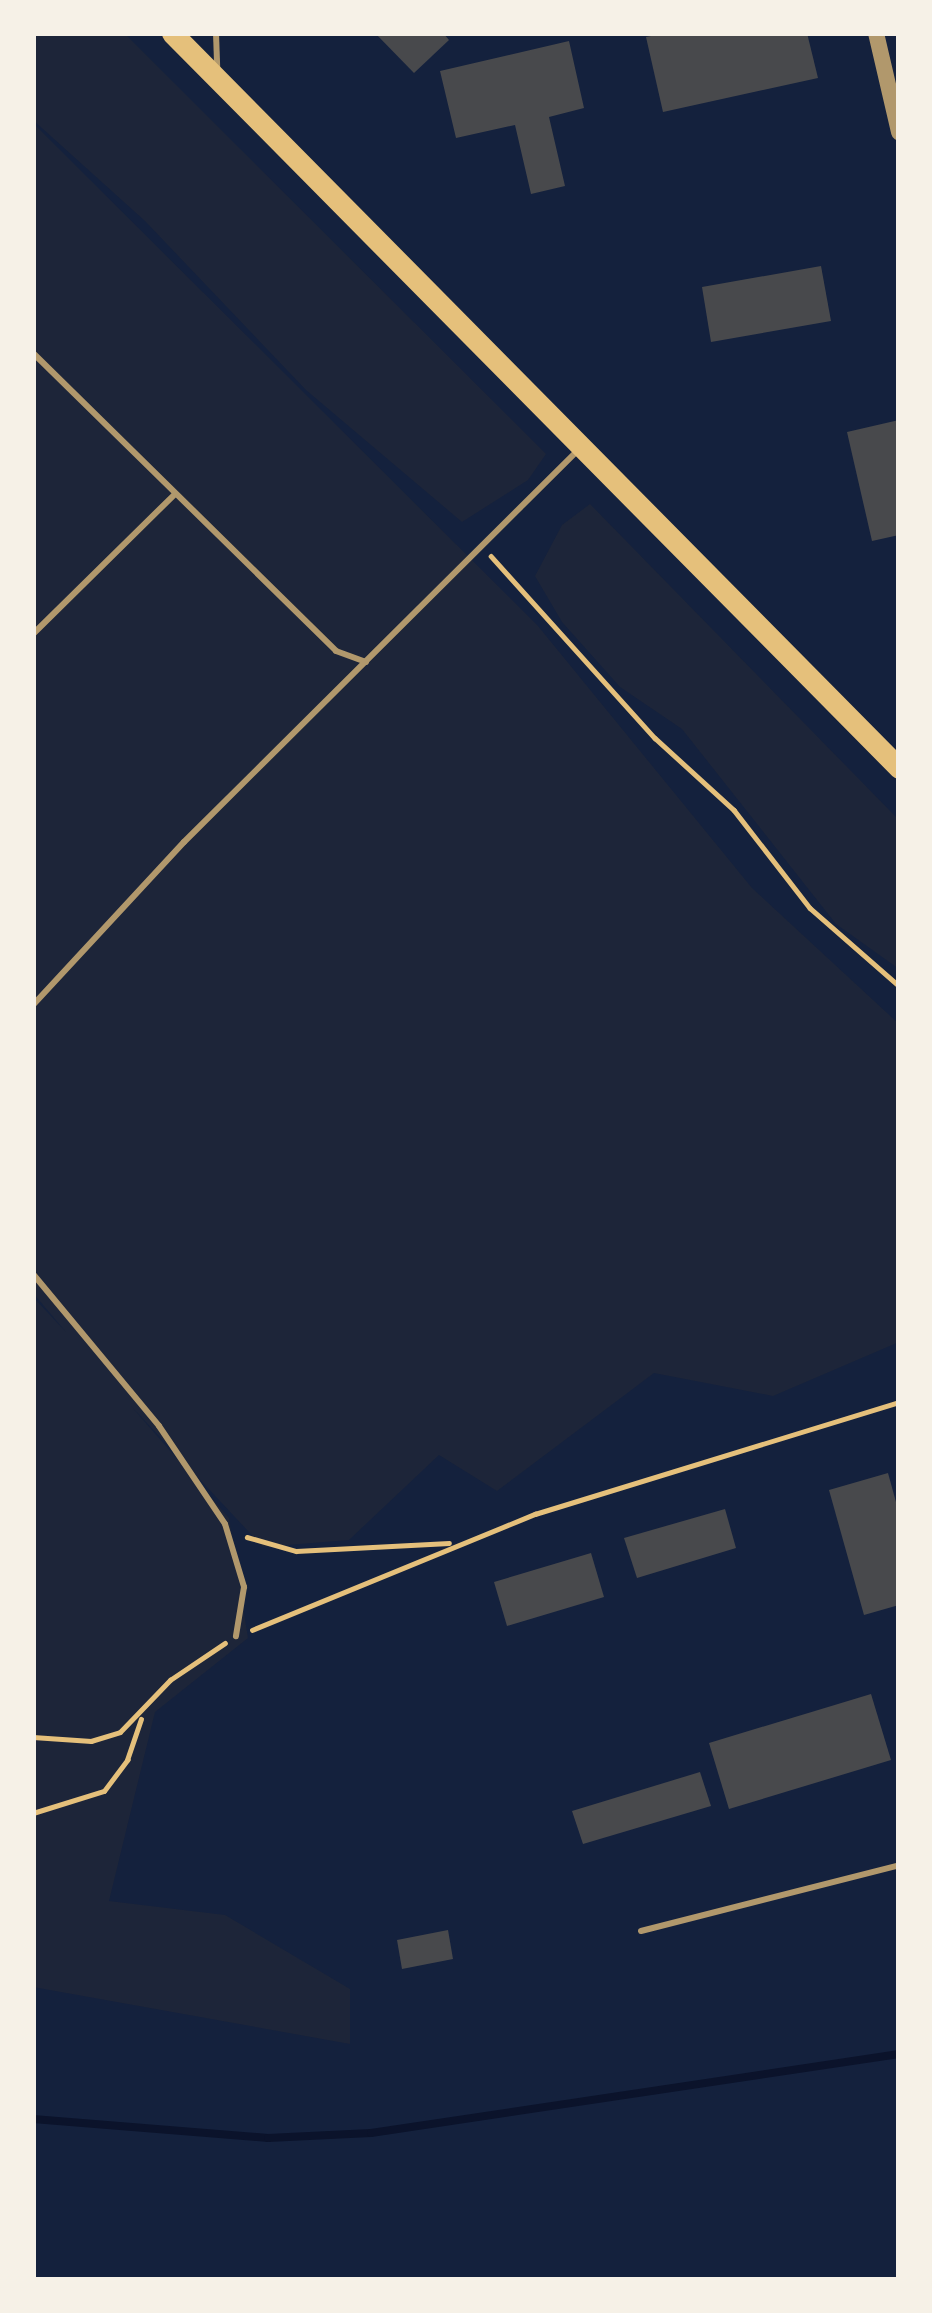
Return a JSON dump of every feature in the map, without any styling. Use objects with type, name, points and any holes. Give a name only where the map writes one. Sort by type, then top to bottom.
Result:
[{"type":"main road","points":[[172,33],[899,768]]},
{"type":"street","points":[[876,33],[899,132]]},
{"type":"lane","points":[[216,33],[217,78]]},
{"type":"lane","points":[[33,352],[336,651],[366,662]]},
{"type":"lane","points":[[33,1004],[580,448]]},
{"type":"lane","points":[[33,634],[175,494]]},
{"type":"lane","points":[[33,1274],[159,1426],[225,1524],[244,1587],[236,1636]]},
{"type":"lane","points":[[641,1931],[899,1865]]},
{"type":"path","points":[[483,547],[655,738],[734,810],[810,908],[899,986]]},
{"type":"path","points":[[33,1813],[104,1791],[127,1760],[141,1719],[170,1680],[236,1636],[461,1541],[899,1402]]},
{"type":"path","points":[[225,1524],[296,1551],[461,1541]]},
{"type":"path","points":[[33,1738],[91,1742],[141,1719]]},
{"type":"shaded area","points":[[33,33],[124,33],[546,454],[528,480],[462,522],[306,390],[145,221],[33,120]]},
{"type":"shaded area","points":[[33,123],[538,626],[752,888],[899,1024],[899,1342],[773,1396],[654,1373],[497,1491],[439,1455],[349,1540],[263,1547],[131,1406],[229,1518],[248,1638],[155,1712],[109,1901],[225,1915],[350,1989],[350,2044],[33,1987],[33,1297],[66,1332],[33,1293]]},
{"type":"shaded area","points":[[590,504],[899,820],[899,969],[836,924],[682,729],[620,687],[562,622],[535,576],[562,525]]},
{"type":"building","points":[[375,33],[443,33],[449,40],[414,73]]},
{"type":"building","points":[[807,33],[818,78],[663,112],[646,37]]},
{"type":"building","points":[[569,41],[584,108],[549,117],[565,186],[531,194],[515,125],[456,138],[440,71]]},
{"type":"building","points":[[821,266],[831,321],[711,342],[702,287]]},
{"type":"building","points":[[899,420],[899,535],[872,541],[847,432]]},
{"type":"building","points":[[888,1473],[899,1513],[899,1605],[864,1615],[829,1490]]},
{"type":"building","points":[[725,1509],[736,1548],[637,1578],[624,1538]]},
{"type":"building","points":[[591,1553],[604,1597],[507,1626],[494,1582]]},
{"type":"building","points":[[871,1694],[891,1760],[729,1809],[709,1743]]},
{"type":"building","points":[[700,1772],[711,1806],[583,1844],[572,1811]]},
{"type":"building","points":[[448,1930],[453,1959],[402,1969],[397,1940]]},
{"type":"waterway","points":[[33,2119],[268,2138],[371,2133],[899,2054]]}]
